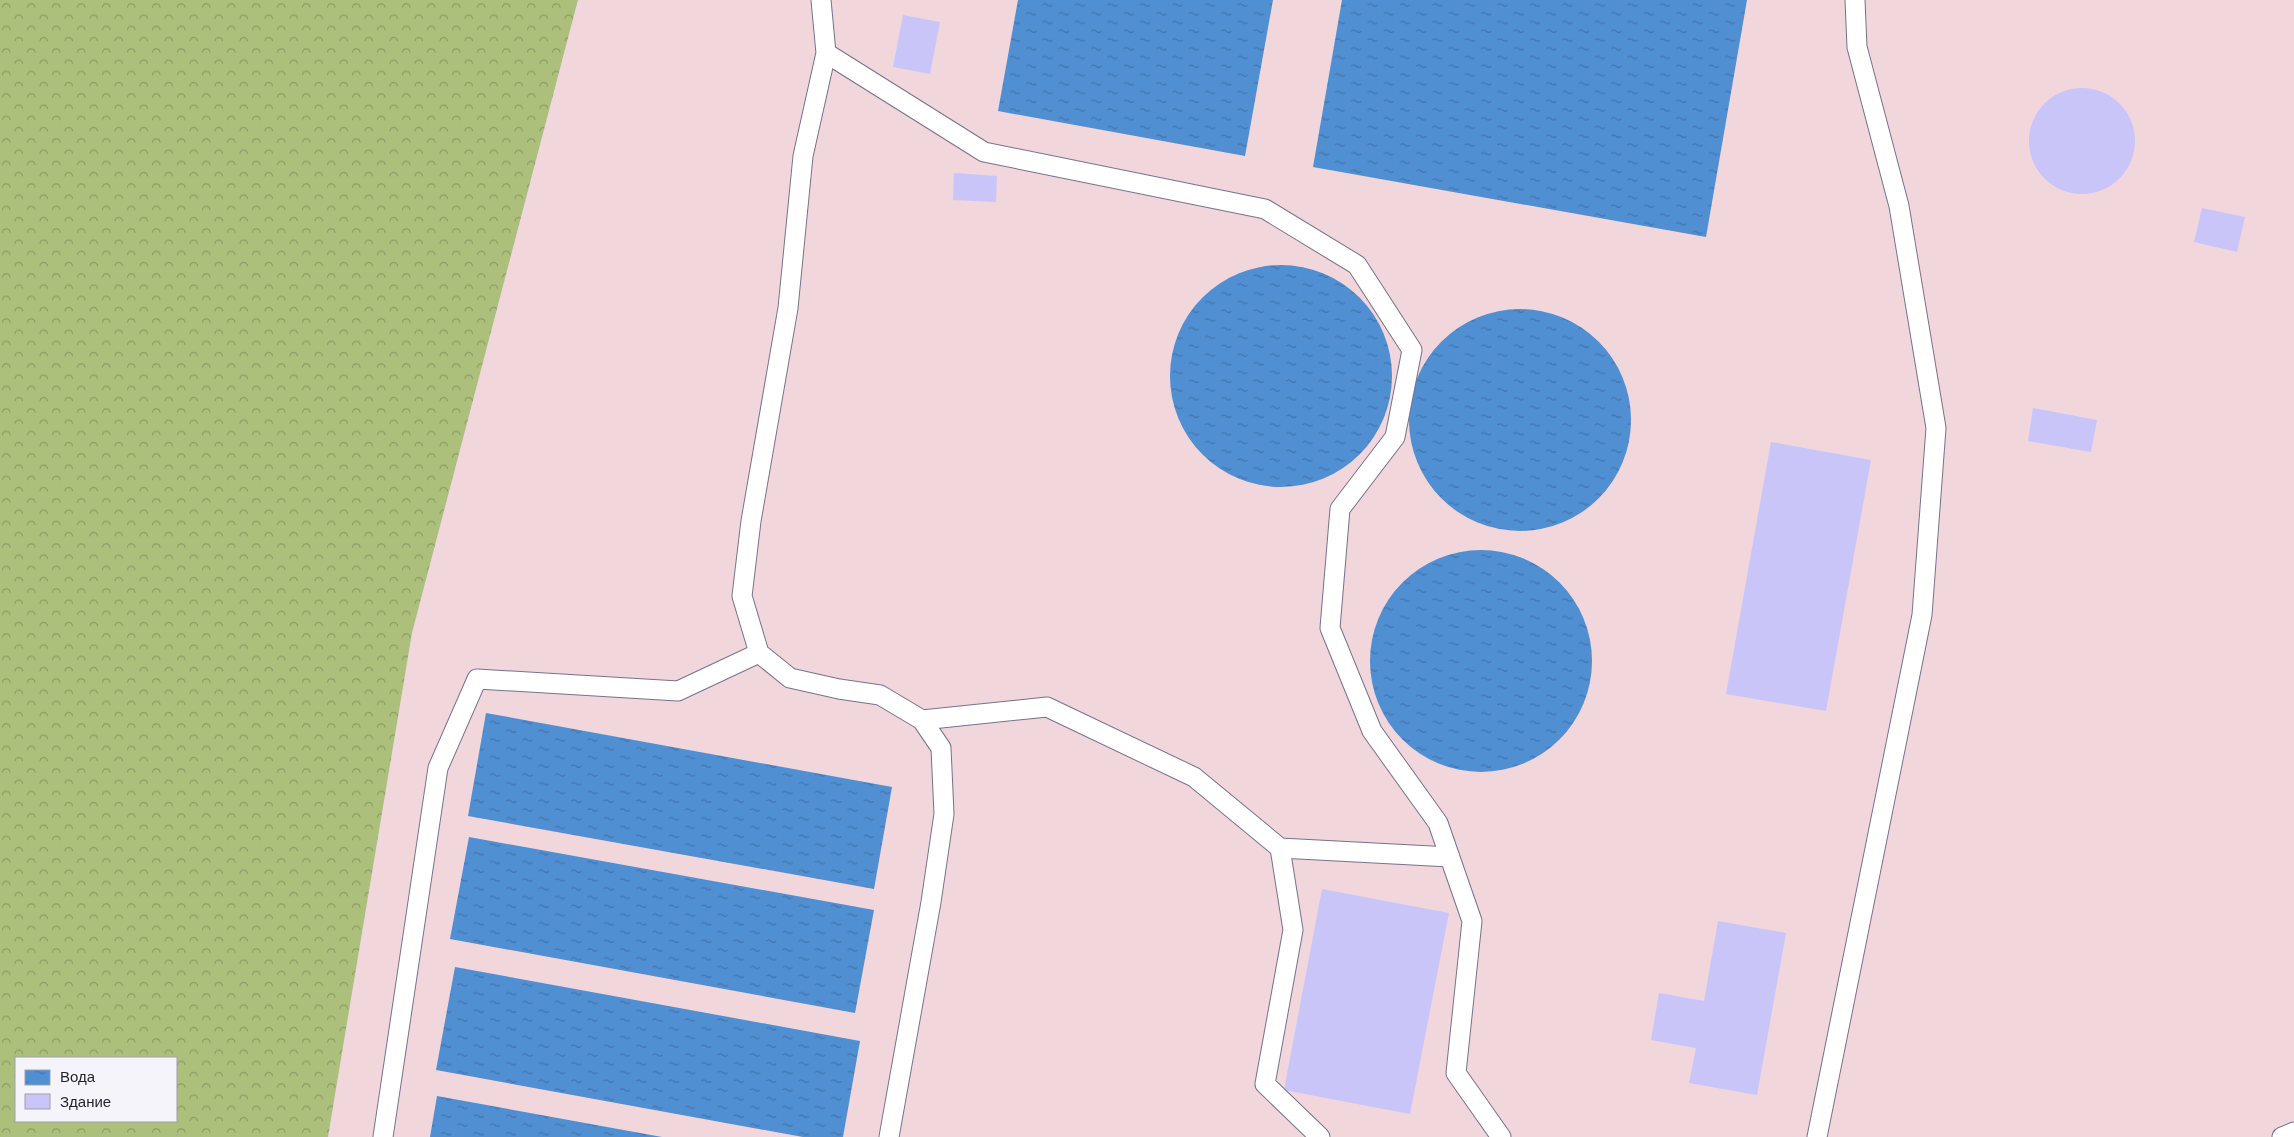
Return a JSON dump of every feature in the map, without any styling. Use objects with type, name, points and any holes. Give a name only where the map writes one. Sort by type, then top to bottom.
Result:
[{"type":"lane","points":[[821,0],[826,53],[803,156],[788,308],[751,521],[742,596],[759,654],[790,678],[839,689],[880,695],[922,720],[941,748],[944,814],[932,902],[889,1137]]},
{"type":"lane","points":[[1817,1137],[1922,615],[1936,428],[1899,206],[1857,47],[1855,0]]},
{"type":"lane","points":[[826,53],[984,152],[1265,209],[1358,265],[1412,350],[1395,436],[1340,509],[1330,628],[1372,731],[1438,823],[1472,921],[1456,1073],[1501,1137]]},
{"type":"lane","points":[[383,1137],[438,768],[477,679],[678,691],[759,654]]},
{"type":"lane","points":[[922,720],[1048,707],[1194,777],[1280,848],[1450,857]]},
{"type":"lane","points":[[1280,848],[1294,930],[1264,1084],[1320,1137]]},
{"type":"lane","points":[[2282,1137],[2294,1132]]},
{"type":"shaded area","points":[[578,0],[2294,0],[2294,1137],[328,1137],[412,633]]},
{"type":"green space","points":[[0,0],[578,0],[412,633],[328,1137],[0,1137]]},
{"type":"water","points":[[1018,0],[1273,0],[1245,156],[998,111]]},
{"type":"water","points":[[1342,0],[1747,0],[1706,237],[1313,167]]},
{"type":"water","points":[[1281,265],[1303,267],[1323,273],[1351,290],[1367,306],[1384,334],[1390,354],[1392,376],[1390,398],[1384,418],[1367,446],[1351,462],[1323,479],[1303,485],[1281,487],[1259,485],[1239,479],[1211,462],[1195,446],[1178,418],[1172,398],[1170,376],[1172,354],[1178,334],[1195,306],[1211,290],[1239,273],[1259,267]]},
{"type":"water","points":[[1520,309],[1542,311],[1572,322],[1590,334],[1606,350],[1618,368],[1626,388],[1631,420],[1629,442],[1618,472],[1606,490],[1590,506],[1572,518],[1552,526],[1520,531],[1498,529],[1468,518],[1450,506],[1434,490],[1422,472],[1414,452],[1409,420],[1411,398],[1422,368],[1434,350],[1450,334],[1468,322],[1488,314]]},
{"type":"water","points":[[1481,550],[1503,552],[1523,558],[1551,575],[1567,591],[1584,619],[1590,639],[1592,661],[1590,683],[1584,703],[1567,731],[1551,747],[1523,764],[1503,770],[1481,772],[1459,770],[1439,764],[1411,747],[1395,731],[1378,703],[1372,683],[1370,661],[1372,639],[1378,619],[1395,591],[1411,575],[1439,558],[1459,552]]},
{"type":"water","points":[[486,713],[892,787],[874,889],[468,816]]},
{"type":"water","points":[[469,837],[874,910],[855,1013],[450,939]]},
{"type":"water","points":[[455,967],[860,1041],[843,1137],[803,1137],[436,1070]]},
{"type":"water","points":[[437,1096],[662,1137],[430,1137]]},
{"type":"building","points":[[903,15],[940,22],[930,74],[893,67]]},
{"type":"building","points":[[2082,88],[2102,92],[2119,104],[2131,121],[2135,141],[2131,161],[2119,178],[2102,190],[2082,194],[2062,190],[2045,178],[2033,161],[2029,141],[2033,121],[2045,104],[2062,92]]},
{"type":"building","points":[[954,173],[997,176],[996,202],[953,200]]},
{"type":"building","points":[[2202,208],[2245,217],[2237,252],[2194,242]]},
{"type":"building","points":[[2033,408],[2097,420],[2091,452],[2028,441]]},
{"type":"building","points":[[1771,442],[1871,460],[1826,711],[1726,694]]},
{"type":"building","points":[[1322,889],[1449,913],[1410,1114],[1284,1090]]},
{"type":"building","points":[[1718,921],[1786,933],[1757,1095],[1689,1083],[1696,1048],[1651,1040],[1659,993],[1704,1001]]}]
